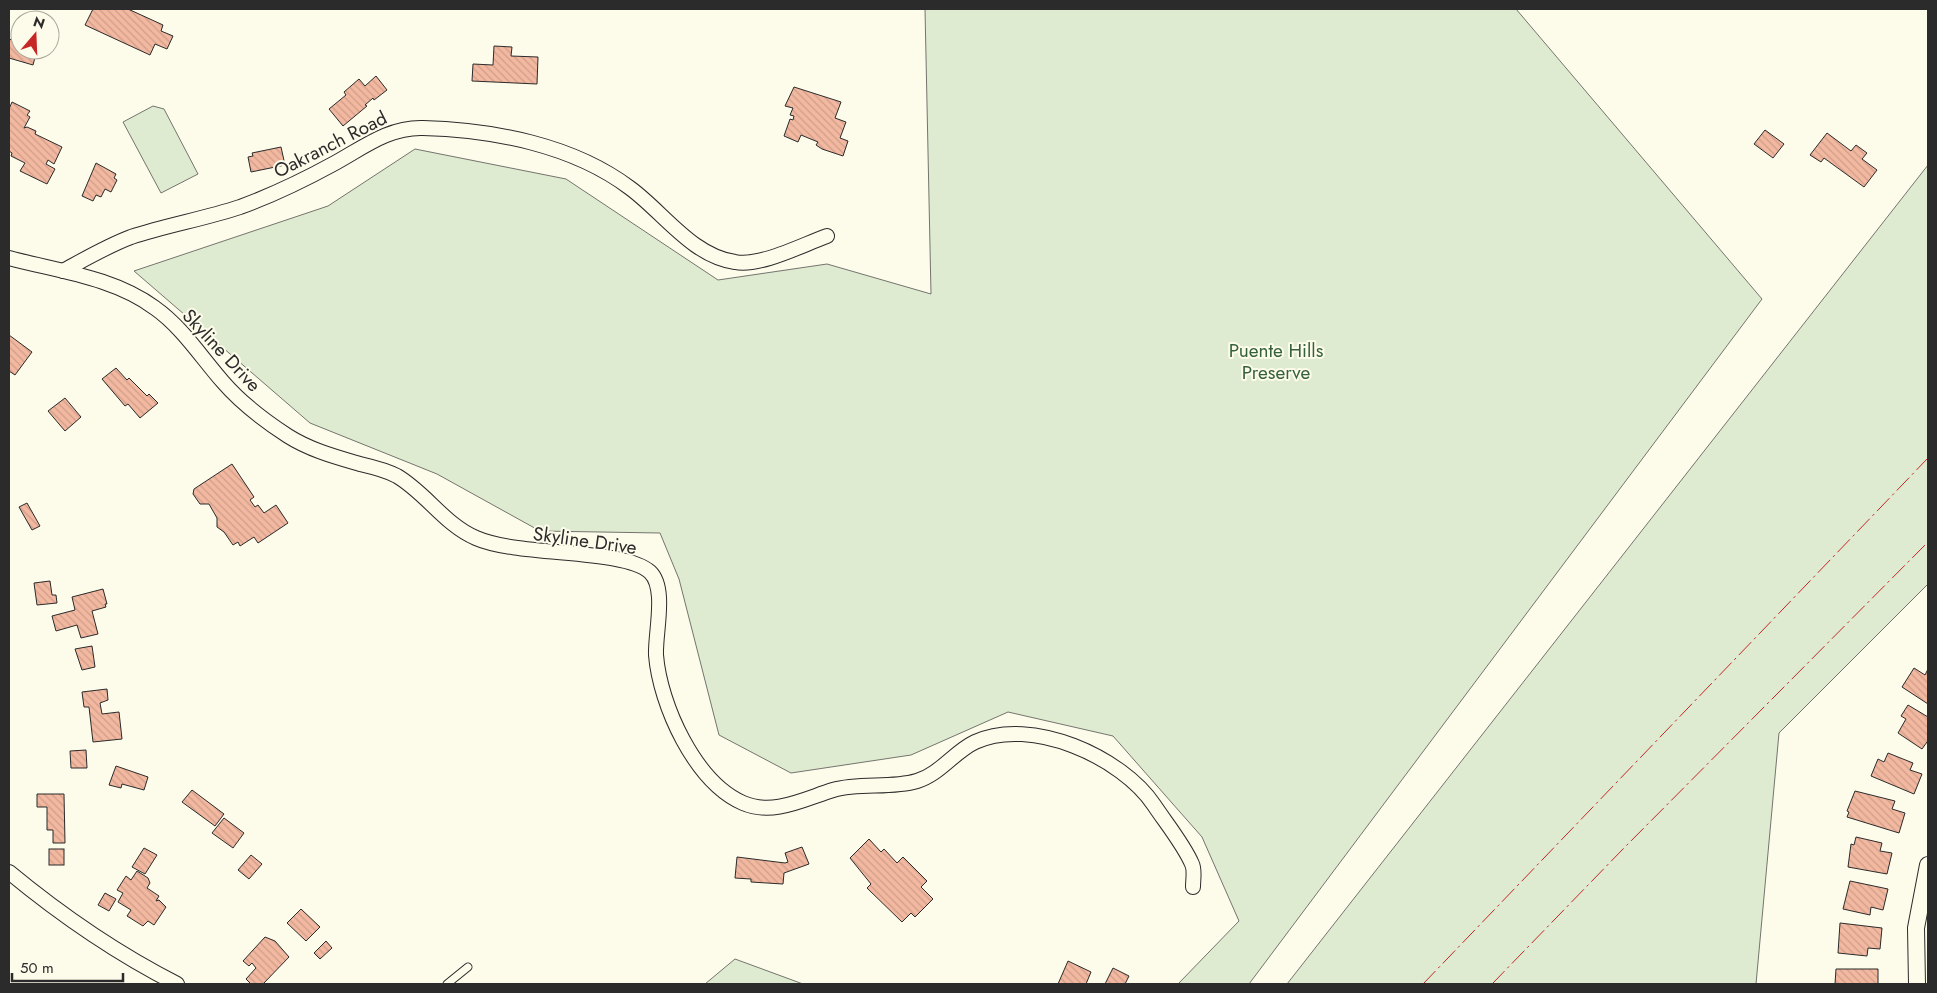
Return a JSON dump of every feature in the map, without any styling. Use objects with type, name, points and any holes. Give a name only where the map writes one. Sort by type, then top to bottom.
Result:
[{"type":"street","name":"Oakranch Road","points":[[63,271],[105,248],[132,237],[225,212],[272,194],[313,175],[386,134],[412,128],[440,129],[497,136],[543,146],[582,160],[630,188],[698,247],[726,260],[748,263],[827,236]]},
{"type":"street","name":"Skyline Drive","points":[[9,258],[63,271],[117,288],[148,303],[176,326],[231,391],[269,422],[313,449],[395,475],[472,536],[489,543],[523,550],[625,561],[648,570],[658,585],[656,656],[660,678],[670,708],[688,749],[699,766],[714,784],[736,799],[752,806],[777,807],[844,787],[908,783],[926,777],[964,749],[984,739],[1016,735],[1042,737],[1087,752],[1118,770],[1139,787],[1151,800],[1194,866],[1193,887]]},
{"type":"street","points":[[1917,984],[1916,928],[1925,899],[1928,865]]},
{"type":"street","points":[[9,872],[79,926],[177,984]]},
{"type":"lane","points":[[447,984],[468,967]]},
{"type":"green space","name":"Puente Hills Preserve","points":[[925,9],[1516,9],[1762,299],[1249,984],[1178,984],[1239,921],[1202,837],[1113,736],[1008,712],[911,755],[791,773],[719,735],[679,579],[660,533],[540,531],[437,474],[310,423],[134,271],[328,206],[415,149],[566,179],[718,280],[827,264],[931,294]]},
{"type":"green space","points":[[153,106],[164,109],[198,174],[161,193],[123,122]]},
{"type":"green space","points":[[1928,165],[1928,584],[1779,733],[1756,984],[1287,984]]},
{"type":"green space","points":[[735,959],[803,984],[705,984]]},
{"type":"building","points":[[93,9],[128,9],[163,25],[161,31],[173,36],[167,49],[155,44],[150,55],[85,25]]},
{"type":"building","points":[[9,39],[10,58],[9,58]]},
{"type":"building","points":[[494,46],[512,47],[511,56],[538,57],[537,84],[472,81],[473,64],[493,65]]},
{"type":"building","points":[[16,60],[34,60],[33,65]]},
{"type":"building","points":[[376,76],[387,90],[374,100],[373,98],[365,105],[367,106],[343,126],[329,109],[346,95],[344,92],[359,79],[365,86]]},
{"type":"building","points":[[794,87],[841,102],[835,118],[846,122],[840,138],[848,141],[843,156],[822,149],[816,145],[818,142],[801,135],[798,142],[784,136],[790,119],[793,120],[794,116],[790,115],[793,108],[785,106]]},
{"type":"building","points":[[12,102],[30,111],[27,115],[30,117],[24,128],[27,127],[36,131],[35,134],[62,147],[54,164],[48,160],[46,164],[55,169],[47,184],[20,171],[25,163],[11,156],[12,153],[9,151],[9,109]]},
{"type":"building","points":[[1765,130],[1784,144],[1773,158],[1754,144]]},
{"type":"building","points":[[1827,133],[1851,151],[1856,145],[1867,153],[1862,159],[1877,170],[1864,187],[1824,158],[1821,162],[1810,155]]},
{"type":"building","points":[[281,147],[285,165],[251,172],[248,157],[253,156],[252,153]]},
{"type":"building","points":[[96,163],[116,174],[114,178],[117,180],[111,192],[105,189],[101,197],[96,195],[93,201],[82,196]]},
{"type":"building","points":[[9,335],[32,352],[15,375],[9,371]]},
{"type":"building","points":[[116,368],[127,380],[129,378],[147,396],[149,394],[158,403],[140,418],[128,404],[125,406],[102,379]]},
{"type":"building","points":[[65,398],[81,417],[65,431],[48,411]]},
{"type":"building","points":[[232,464],[254,497],[250,500],[255,507],[258,505],[264,513],[276,505],[288,523],[258,543],[254,537],[240,546],[238,542],[233,545],[224,532],[217,527],[217,518],[209,504],[200,504],[193,494],[194,489]]},
{"type":"building","points":[[27,503],[40,526],[32,530],[19,507]]},
{"type":"building","points":[[50,581],[52,595],[56,595],[57,603],[37,605],[34,583]]},
{"type":"building","points":[[103,589],[106,607],[92,611],[98,634],[81,638],[77,625],[56,631],[52,616],[75,610],[72,597]]},
{"type":"building","points":[[92,646],[95,667],[82,670],[75,649]]},
{"type":"building","points":[[1914,668],[1925,675],[1928,669],[1928,704],[1902,687]]},
{"type":"building","points":[[107,689],[108,700],[100,703],[102,714],[119,712],[122,739],[93,742],[89,707],[84,707],[82,692]]},
{"type":"building","points":[[1908,705],[1928,717],[1928,744],[1927,742],[1922,749],[1898,733],[1906,719],[1901,716]]},
{"type":"building","points":[[86,750],[87,768],[71,768],[70,751]]},
{"type":"building","points":[[1888,753],[1913,763],[1910,770],[1922,774],[1914,794],[1871,776],[1878,759],[1884,762]]},
{"type":"building","points":[[116,766],[148,777],[144,790],[122,784],[121,788],[109,785]]},
{"type":"building","points":[[192,790],[224,814],[215,826],[182,802]]},
{"type":"building","points":[[1855,791],[1895,801],[1892,809],[1905,813],[1899,833],[1847,817],[1849,812],[1847,811]]},
{"type":"building","points":[[37,794],[64,794],[65,843],[53,843],[53,830],[47,830],[47,807],[37,807]]},
{"type":"building","points":[[224,818],[244,833],[233,848],[212,833]]},
{"type":"building","points":[[1856,837],[1882,843],[1880,851],[1892,853],[1887,874],[1848,867],[1851,844],[1854,845]]},
{"type":"building","points":[[869,839],[881,852],[884,849],[897,863],[903,857],[927,881],[921,887],[933,899],[915,917],[911,913],[902,922],[867,888],[871,884],[850,858]]},
{"type":"building","points":[[802,847],[809,864],[784,873],[783,884],[751,882],[751,879],[735,878],[737,857],[785,863],[788,862],[785,853]]},
{"type":"building","points":[[144,848],[157,855],[145,874],[132,867]]},
{"type":"building","points":[[49,849],[64,849],[64,865],[49,865]]},
{"type":"building","points":[[251,855],[262,864],[249,879],[238,870]]},
{"type":"building","points":[[137,871],[148,878],[150,883],[147,888],[159,896],[156,901],[159,900],[166,907],[154,925],[148,921],[143,926],[127,916],[131,910],[118,902],[123,893],[117,890],[126,876],[131,880]]},
{"type":"building","points":[[1850,881],[1888,889],[1883,910],[1871,907],[1870,915],[1843,909]]},
{"type":"building","points":[[105,893],[116,899],[109,911],[98,905]]},
{"type":"building","points":[[301,909],[320,927],[306,941],[287,923]]},
{"type":"building","points":[[1840,923],[1882,928],[1880,949],[1868,948],[1867,956],[1838,953]]},
{"type":"building","points":[[265,937],[275,941],[289,957],[263,984],[251,984],[246,979],[256,968],[252,963],[249,966],[243,961]]},
{"type":"building","points":[[326,941],[332,948],[320,959],[314,953]]},
{"type":"building","points":[[1068,961],[1091,972],[1086,984],[1058,984]]},
{"type":"building","points":[[1113,968],[1129,976],[1125,984],[1105,984]]},
{"type":"building","points":[[1836,969],[1878,969],[1878,984],[1835,984]]},
{"type":"power","points":[[1423,984],[1928,458]]},
{"type":"power","points":[[1492,984],[1623,849],[1928,542]]}]
